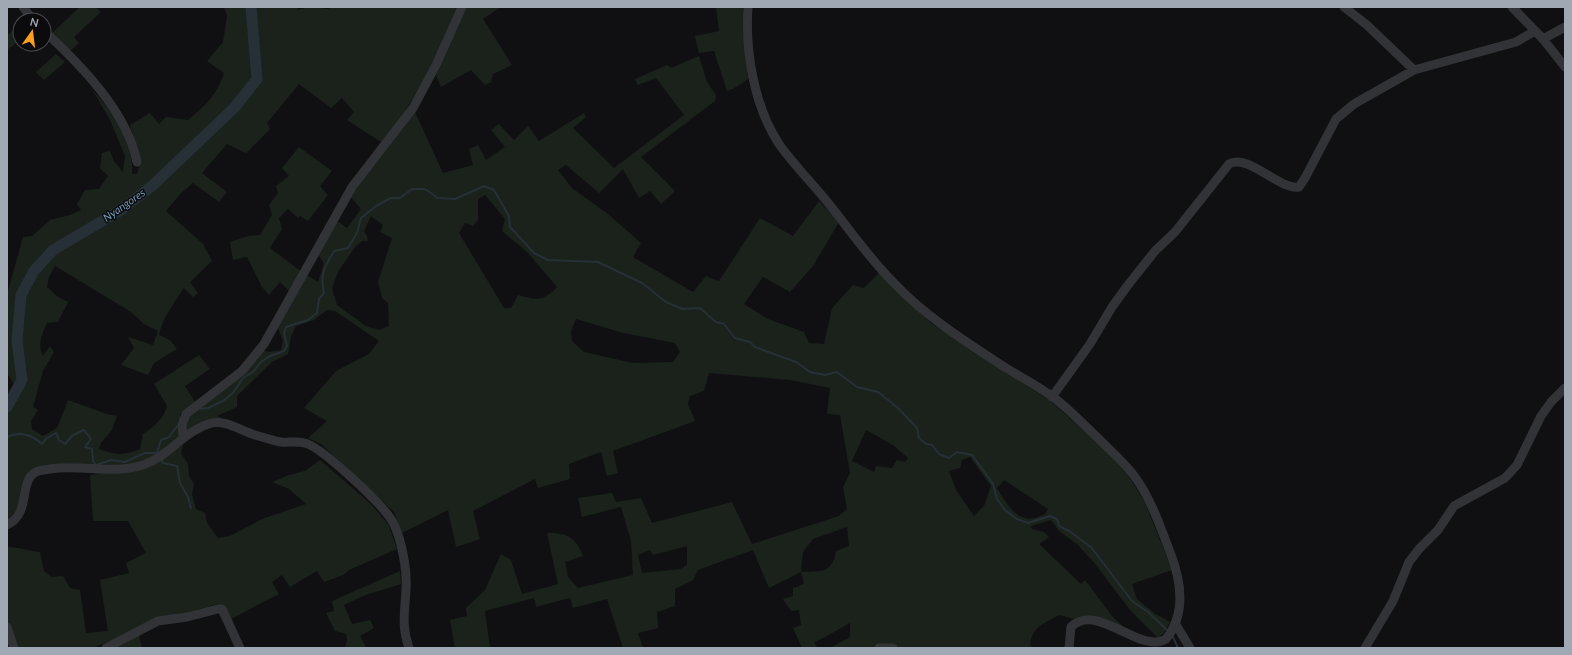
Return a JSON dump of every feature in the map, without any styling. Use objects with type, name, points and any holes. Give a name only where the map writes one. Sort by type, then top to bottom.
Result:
[{"type":"street","points":[[184,436],[182,425],[186,414],[242,371],[264,344],[285,310],[352,187],[413,108],[436,65],[462,7]]},
{"type":"street","points":[[748,7],[749,45],[754,83],[761,107],[779,143],[796,166],[892,282],[935,321],[962,340],[1052,396],[1122,462],[1144,490],[1159,524],[1179,580],[1180,599],[1172,629],[1163,643],[1153,646],[1140,646],[1095,622],[1079,622],[1071,627],[1069,648]]},
{"type":"street","points":[[1344,7],[1372,30],[1414,70]]},
{"type":"street","points":[[1512,7],[1544,39],[1565,67]]},
{"type":"street","points":[[1544,39],[1565,27]]},
{"type":"street","points":[[1052,396],[1090,344],[1112,307],[1128,285],[1155,251],[1175,232],[1229,164],[1236,161],[1246,164],[1289,185],[1299,187],[1306,178],[1336,119],[1354,104],[1414,70],[1516,42],[1535,31]]},
{"type":"street","points":[[52,39],[93,83],[122,120],[128,132],[137,162]]},
{"type":"street","points":[[1365,648],[1370,642],[1393,601],[1409,562],[1438,530],[1454,506],[1505,478],[1517,465],[1544,412],[1551,402],[1565,388]]},
{"type":"street","points":[[7,525],[16,518],[19,513],[24,503],[27,481],[36,472],[74,467],[110,470],[142,465],[165,454],[184,436],[203,426],[221,422],[280,442],[307,443],[319,450],[342,470],[386,512],[391,520],[399,538],[406,574],[403,629],[409,648]]},
{"type":"street","points":[[106,648],[158,621],[187,617],[218,609],[222,610],[240,648]]},
{"type":"street","points":[[7,628],[14,648]]},
{"type":"street","points":[[1172,629],[1190,648]]},
{"type":"street","points":[[879,648],[893,648]]},
{"type":"shaded area","points":[[80,7],[96,7],[101,12],[74,37],[79,43],[69,52],[52,33]]},
{"type":"shaded area","points":[[224,7],[297,7],[298,10],[309,7],[328,9],[331,7],[457,7],[442,43],[425,77],[384,144],[347,120],[354,112],[342,98],[331,108],[299,84],[267,123],[270,129],[246,153],[227,144],[202,173],[227,192],[219,202],[193,183],[181,193],[166,211],[203,244],[212,261],[190,282],[198,293],[193,297],[184,288],[166,316],[159,335],[170,340],[177,349],[154,363],[148,375],[121,365],[134,348],[128,337],[153,345],[158,331],[144,324],[131,312],[55,266],[49,277],[47,287],[58,297],[68,302],[58,322],[47,323],[42,335],[40,348],[43,356],[50,346],[54,352],[43,371],[33,407],[38,410],[31,421],[32,429],[43,436],[57,428],[68,400],[107,414],[117,416],[112,430],[101,443],[99,449],[110,453],[120,454],[135,451],[140,449],[143,434],[161,419],[166,411],[167,406],[154,384],[199,355],[210,369],[185,386],[195,402],[180,414],[180,436],[162,453],[132,465],[35,469],[19,506],[7,521],[7,399],[15,386],[7,373],[7,294],[23,237],[32,236],[50,220],[70,215],[81,210],[77,204],[85,190],[99,189],[108,176],[100,168],[102,153],[110,151],[114,161],[123,172],[125,156],[110,120],[92,89],[115,118],[126,138],[132,161],[132,174],[137,174],[140,162],[130,125],[150,113],[159,124],[166,117],[188,120],[210,100],[218,88],[224,73],[207,61],[223,42],[227,16]]},
{"type":"shaded area","points":[[466,7],[501,7],[483,19],[512,65],[493,74],[491,82],[485,85],[471,70],[441,87],[436,75]]},
{"type":"shaded area","points":[[716,7],[743,7],[743,27],[748,79],[733,89],[727,91],[714,51],[699,53],[695,36],[719,31]]},
{"type":"shaded area","points":[[12,32],[12,46],[7,50],[7,35]]},
{"type":"shaded area","points":[[56,54],[65,62],[44,80],[36,72]]},
{"type":"shaded area","points":[[699,56],[707,82],[716,95],[715,101],[641,157],[675,191],[661,204],[650,191],[639,198],[623,169],[599,193],[566,165],[558,170],[572,188],[608,214],[641,243],[633,257],[693,292],[706,276],[719,281],[760,218],[793,236],[819,201],[839,222],[813,266],[790,292],[763,277],[744,304],[768,319],[804,332],[809,343],[824,344],[832,308],[853,285],[864,288],[879,273],[931,323],[1049,400],[1108,452],[1128,475],[1145,503],[1172,570],[1132,584],[1137,599],[1154,613],[1170,622],[1164,633],[1158,638],[1130,610],[1096,565],[1078,545],[1059,531],[1051,520],[1031,526],[1032,529],[1044,532],[1049,537],[1039,544],[1081,584],[1085,580],[1112,616],[1137,640],[1115,624],[1099,617],[1091,615],[1074,619],[1059,615],[1044,623],[1036,630],[1031,639],[1030,645],[1033,648],[903,648],[882,645],[872,648],[830,648],[850,637],[850,623],[814,643],[818,648],[802,648],[793,628],[801,625],[799,610],[791,611],[783,599],[793,596],[793,588],[804,584],[801,572],[769,588],[753,550],[698,570],[693,580],[675,589],[675,606],[657,612],[658,628],[638,633],[643,648],[623,648],[607,599],[573,608],[570,598],[536,607],[534,598],[485,611],[490,648],[455,648],[450,620],[467,616],[466,608],[485,590],[501,554],[511,560],[522,594],[558,584],[547,533],[565,535],[574,540],[577,544],[583,556],[565,562],[568,577],[578,588],[633,575],[631,541],[621,507],[582,517],[578,498],[612,493],[616,502],[641,498],[652,523],[732,502],[752,544],[839,516],[847,509],[843,487],[850,473],[840,415],[827,414],[830,388],[790,380],[709,373],[704,391],[690,396],[688,404],[695,421],[613,451],[618,473],[607,476],[601,452],[569,464],[570,479],[538,488],[535,479],[473,511],[480,539],[456,547],[448,510],[402,533],[394,512],[321,444],[308,438],[327,421],[304,408],[336,371],[369,354],[379,341],[335,311],[327,310],[314,320],[296,326],[291,337],[288,354],[272,362],[237,396],[237,407],[217,416],[225,419],[185,433],[185,421],[264,350],[268,352],[281,350],[283,341],[278,328],[307,275],[318,282],[324,263],[318,255],[337,221],[347,228],[361,209],[350,196],[415,112],[443,173],[473,165],[469,149],[478,145],[486,160],[505,147],[491,130],[499,124],[514,140],[528,126],[539,141],[584,113],[586,117],[573,128],[614,168],[684,115],[656,78],[638,85],[635,79],[667,65],[671,68]],"holes":[[[485,195],[505,219],[502,231],[528,253],[557,287],[548,295],[535,299],[518,295],[511,308],[504,308],[459,233],[465,223],[473,226],[478,220],[478,199]],[[371,216],[383,225],[380,232],[392,238],[378,282],[382,298],[388,303],[389,326],[379,330],[366,326],[337,305],[332,288],[339,270],[356,246],[362,241],[368,241],[364,231]],[[576,319],[623,333],[675,343],[680,352],[673,362],[633,363],[584,352],[572,341],[571,331]],[[866,430],[893,445],[908,458],[905,462],[897,460],[892,468],[876,466],[874,472],[852,461]],[[970,457],[991,486],[984,506],[974,516],[956,490],[949,471],[960,468],[962,460]],[[1004,480],[1048,509],[1045,514],[1029,519],[1016,513],[1006,502],[997,488]],[[847,527],[849,546],[836,551],[832,564],[825,570],[801,572],[803,552],[813,539]],[[687,546],[687,565],[680,569],[642,573],[638,555],[650,550],[653,555]]]},
{"type":"shaded area","points":[[299,147],[332,171],[320,186],[328,195],[308,221],[300,216],[298,218],[288,209],[279,218],[282,229],[270,248],[302,272],[291,293],[280,282],[269,295],[262,287],[247,257],[233,260],[230,242],[248,236],[260,235],[272,215],[269,205],[278,193],[276,186],[289,176],[282,168]]},
{"type":"shaded area","points":[[183,445],[181,453],[188,464],[189,476],[194,484],[192,494],[196,509],[205,513],[207,523],[218,538],[230,536],[262,519],[306,504],[289,489],[272,482],[289,475],[305,471],[320,460],[371,504],[388,524],[397,549],[349,570],[343,575],[324,582],[317,571],[290,587],[282,575],[272,582],[279,594],[229,620],[222,606],[217,604],[184,614],[157,617],[126,635],[92,648],[18,648],[11,627],[7,621],[7,547],[40,552],[44,571],[52,577],[63,576],[70,588],[80,590],[86,633],[108,631],[100,580],[129,573],[126,563],[146,553],[128,521],[93,521],[90,475],[141,469]]},
{"type":"shaded area","points":[[400,571],[401,584],[363,596],[344,605],[352,624],[370,620],[374,628],[360,636],[366,647],[345,648],[347,640],[346,634],[335,631],[326,613],[334,611],[332,601]]},
{"type":"shaded area","points":[[139,635],[142,648],[114,648]]},
{"type":"waterway","name":"Nyangores","points":[[7,407],[22,380],[17,341],[21,295],[34,271],[53,250],[121,210],[152,186],[235,107],[257,79],[251,7]]},
{"type":"waterway","points":[[198,409],[208,408],[223,401],[233,393],[243,378],[253,372],[261,362],[270,356],[284,351],[287,346],[284,333],[286,327],[308,320],[317,313],[319,299],[324,293],[322,281],[324,271],[334,251],[348,248],[357,233],[361,218],[376,206],[391,198],[400,198],[412,189],[425,189],[438,198],[455,199],[484,186],[494,190],[509,216],[510,227],[534,253],[548,260],[598,262],[642,283],[666,302],[682,309],[700,308],[716,322],[724,324],[735,338],[750,342],[755,347],[796,362],[810,372],[825,375],[837,372],[857,387],[878,392],[898,408],[917,428],[919,438],[926,444],[932,445],[939,454],[949,458],[957,452],[972,455],[993,484],[997,499],[1005,510],[1017,519],[1028,523],[1050,516],[1057,519],[1059,526],[1069,531],[1091,547],[1132,601],[1148,612],[1169,632]]},
{"type":"waterway","points":[[7,437],[17,434],[26,434],[42,444],[47,438],[56,433],[59,440],[65,444],[73,435],[84,430],[91,439],[85,447],[92,449],[93,461],[96,465],[111,460],[125,462],[145,453],[157,453],[161,440],[169,437],[178,425]]},
{"type":"waterway","points":[[160,459],[163,463],[177,466],[180,483],[188,497],[191,508]]},
{"type":"waterway","points":[[1172,635],[1178,648]]}]
